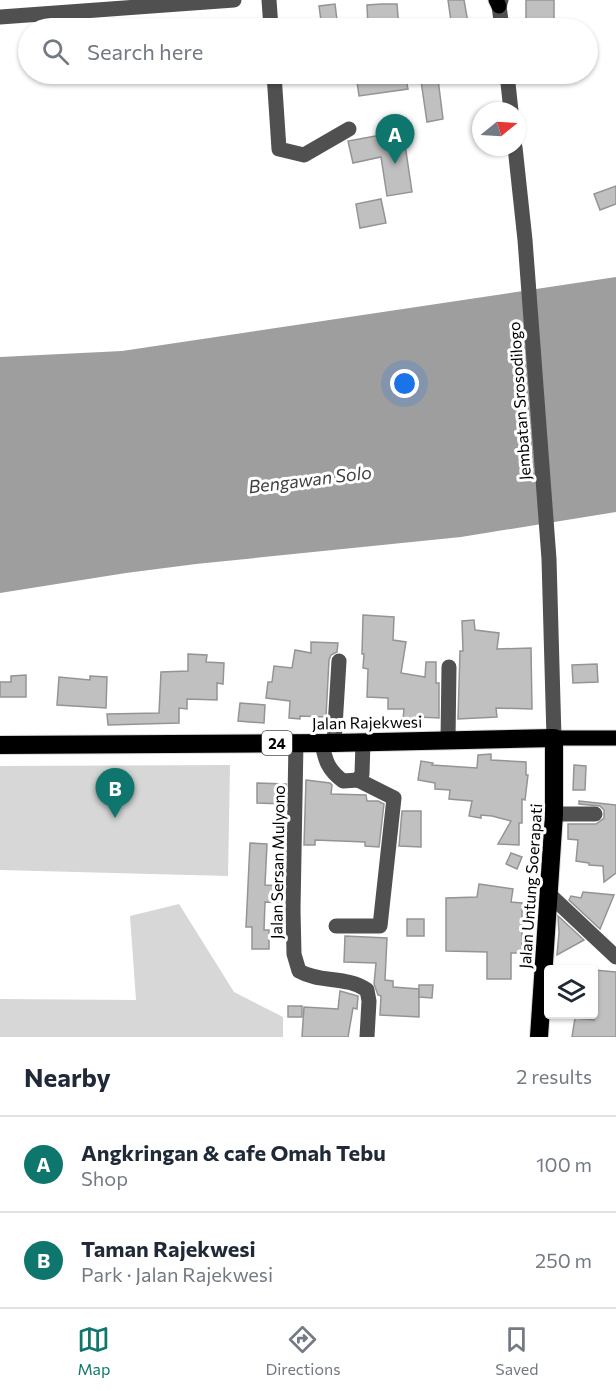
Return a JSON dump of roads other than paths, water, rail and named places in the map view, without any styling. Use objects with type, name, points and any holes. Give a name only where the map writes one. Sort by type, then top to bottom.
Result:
[{"type":"highway","name":"Jalan Rajekwesi","points":[[0,745],[328,743],[554,738]]},
{"type":"highway","name":"Jalan Untung Soerapati","points":[[539,1037],[550,895],[554,814],[554,738]]},
{"type":"main road","points":[[554,738],[616,738]]},
{"type":"street","points":[[0,17],[140,4],[234,0]]},
{"type":"street","points":[[269,0],[270,18]]},
{"type":"street","points":[[499,2],[501,18]]},
{"type":"street","points":[[275,84],[279,149],[304,155],[349,129]]},
{"type":"street","points":[[508,84],[510,102]]},
{"type":"street","name":"Jembatan Srosodilogo","points":[[516,156],[525,240],[549,559],[554,738]]},
{"type":"street","points":[[336,926],[380,926],[394,798],[358,780],[343,781],[330,771],[326,763],[339,661]]},
{"type":"street","points":[[448,740],[449,668]]},
{"type":"street","name":"Jalan Sersan Mulyono","points":[[296,742],[294,954],[299,970],[307,976],[352,982],[367,990],[369,1001],[367,1037]]},
{"type":"street","points":[[358,780],[362,774],[363,742]]},
{"type":"street","points":[[554,814],[595,814]]},
{"type":"street","points":[[550,895],[616,957]]},
{"type":"water","name":"Bengawan Solo","points":[[616,277],[616,512],[461,537],[196,564],[0,593],[0,357],[122,351]]},
{"type":"place","name":"Angkringan & cafe Omah Tebu","points":[[395,164]]},
{"type":"place","name":"Taman Rajekwesi","points":[[115,818]]}]
